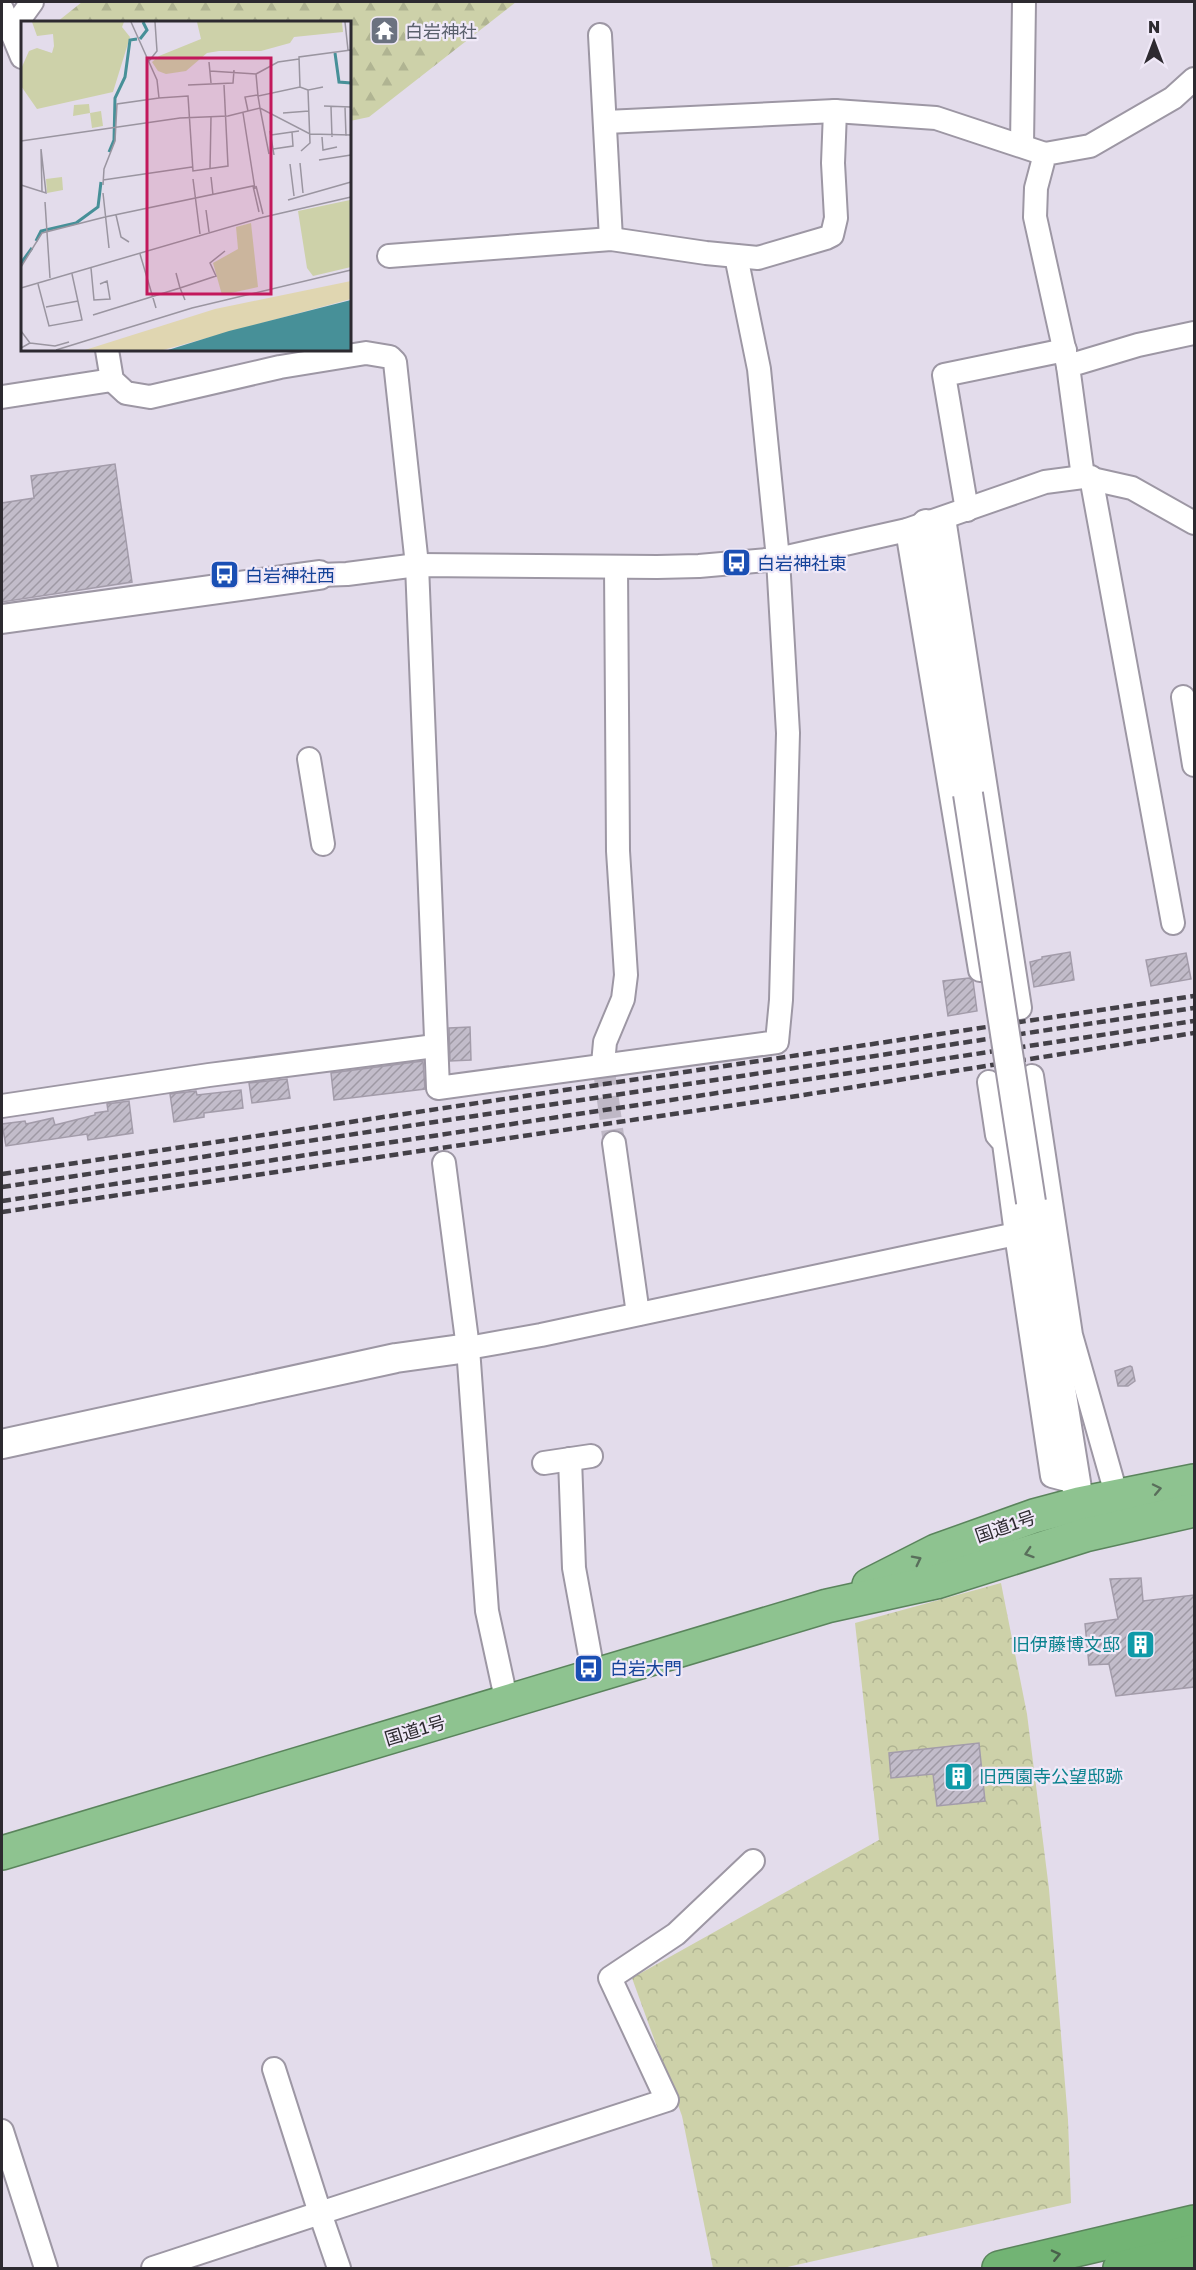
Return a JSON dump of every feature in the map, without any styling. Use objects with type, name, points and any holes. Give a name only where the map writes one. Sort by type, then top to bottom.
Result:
[{"type":"highway","name":"国道1号","points":[[827,1606],[936,1551],[1034,1516],[1077,1493],[1117,1497],[1194,1481]]},
{"type":"highway","name":"国道1号","points":[[2,1853],[827,1606],[936,1582],[1085,1535],[1194,1510]]},
{"type":"highway","points":[[999,2268],[1194,2222]]},
{"type":"highway","points":[[1120,2268],[1194,2251]]},
{"type":"street","points":[[11,31],[32,2]]},
{"type":"street","points":[[1022,145],[1024,2]]},
{"type":"street","points":[[2,9],[21,55]]},
{"type":"street","points":[[600,35],[611,239]]},
{"type":"street","points":[[606,122],[835,111],[936,118],[1045,154],[1090,146],[1173,98],[1194,80]]},
{"type":"street","points":[[389,256],[611,239],[706,254],[758,258],[826,238],[832,235],[836,218],[833,163],[835,111]]},
{"type":"street","points":[[1045,154],[1036,188],[1035,217],[1067,358],[1087,477],[1173,923]]},
{"type":"street","points":[[107,351],[112,380],[126,393],[150,397],[280,367],[366,353],[390,357],[394,362],[417,565],[438,1088],[777,1042],[781,1000],[788,733],[778,559],[759,369],[736,256]]},
{"type":"street","points":[[967,510],[944,375],[1067,358],[1194,333]]},
{"type":"street","points":[[2,397],[112,380]]},
{"type":"street","points":[[2,619],[319,575],[347,574],[417,565],[699,566],[778,559],[926,524],[1045,482],[1087,477],[1132,488],[1194,523]]},
{"type":"street","points":[[926,524],[1085,1535]]},
{"type":"street","points":[[926,524],[980,970]]},
{"type":"street","points":[[926,524],[1009,939],[1020,1008]]},
{"type":"street","points":[[603,1064],[605,1042],[623,999],[626,975],[618,851],[616,567]]},
{"type":"street","points":[[1183,697],[1192,735],[1194,765]]},
{"type":"street","points":[[309,759],[323,844]]},
{"type":"street","points":[[974,933],[1009,939]]},
{"type":"street","points":[[2,1106],[209,1075],[435,1046]]},
{"type":"street","points":[[1032,1076],[1071,1335],[1117,1497]]},
{"type":"street","points":[[989,1083],[997,1136],[1004,1143],[1052,1476],[1077,1493]]},
{"type":"street","points":[[614,1143],[627,1272],[638,1314]]},
{"type":"street","points":[[444,1163],[468,1348],[487,1611],[507,1703]]},
{"type":"street","points":[[2,1444],[396,1358],[541,1335],[1016,1234]]},
{"type":"street","points":[[544,1463],[580,1458],[574,1568],[594,1677]]},
{"type":"street","points":[[153,2268],[667,2100],[610,1978],[676,1934],[753,1861]]},
{"type":"street","points":[[274,2069],[339,2268]]},
{"type":"street","points":[[2,2131],[46,2268]]},
{"type":"green space","points":[[82,2],[516,2],[369,117],[351,121],[351,21],[58,21]]},
{"type":"green space","points":[[1001,1583],[1027,1714],[1049,1889],[1068,2120],[1071,2203],[783,2268],[713,2268],[682,2116],[632,1978],[879,1840],[855,1623]]},
{"type":"building","points":[[115,464],[132,582],[2,602],[2,503],[34,498],[31,476]]},
{"type":"building","points":[[1070,952],[1074,980],[1034,987],[1030,962],[1042,959],[1042,957]]},
{"type":"building","points":[[1186,953],[1191,979],[1151,986],[1146,960]]},
{"type":"building","points":[[969,978],[973,981],[977,1011],[948,1016],[943,981]]},
{"type":"building","points":[[470,1027],[471,1060],[450,1061],[449,1028]]},
{"type":"building","points":[[423,1061],[425,1089],[334,1100],[331,1073]]},
{"type":"building","points":[[287,1079],[290,1098],[252,1103],[249,1083]]},
{"type":"building","points":[[241,1090],[243,1108],[204,1113],[204,1117],[174,1122],[170,1094],[196,1091],[197,1095]]},
{"type":"building","points":[[129,1101],[133,1133],[88,1140],[87,1134],[6,1146],[2,1124],[25,1121],[26,1124],[53,1118],[55,1125],[108,1111],[107,1104]]},
{"type":"building","points":[[1130,1366],[1135,1381],[1128,1386],[1118,1386],[1115,1371]]},
{"type":"building","name":"旧伊藤博文邸","points":[[1141,1578],[1143,1601],[1194,1595],[1194,1687],[1116,1696],[1109,1664],[1089,1665],[1085,1624],[1118,1619],[1110,1579]]},
{"type":"building","name":"旧西園寺公望邸跡","points":[[979,1743],[985,1801],[937,1806],[933,1774],[891,1778],[889,1753]]},
{"type":"tunnel","points":[[603,1064],[614,1143]]},
{"type":"railway","points":[[2,1174],[1194,996]]},
{"type":"railway","points":[[2,1187],[1194,1008]]},
{"type":"railway","points":[[2,1201],[1194,1021]]},
{"type":"railway","points":[[2,1212],[797,1096],[1194,1033]]},
{"type":"place","name":"白岩神社","points":[[384,31]]},
{"type":"place","name":"白岩神社東","points":[[736,563]]},
{"type":"place","name":"白岩神社西","points":[[224,575]]},
{"type":"place","name":"旧伊藤博文邸","points":[[1141,1644]]},
{"type":"place","name":"白岩大門","points":[[589,1668]]},
{"type":"place","name":"旧西園寺公望邸跡","points":[[958,1776]]}]
